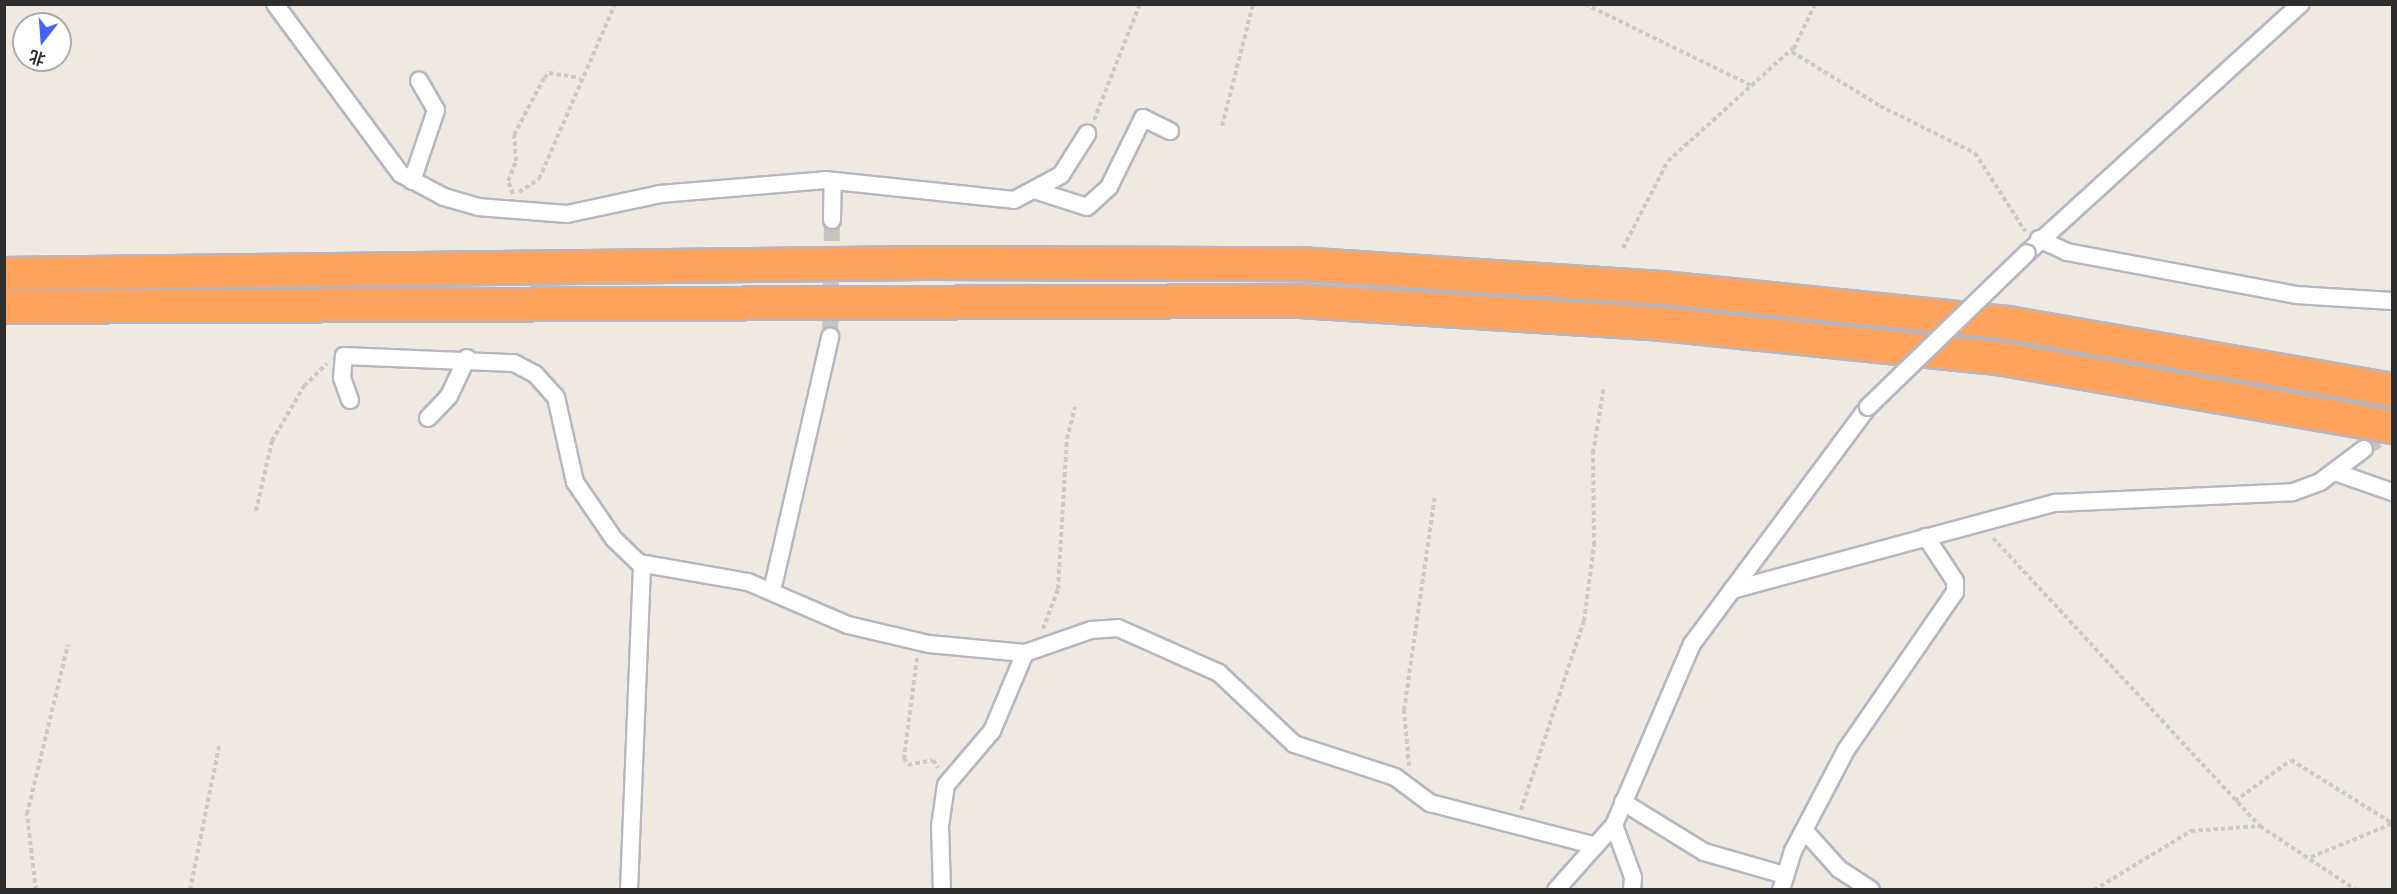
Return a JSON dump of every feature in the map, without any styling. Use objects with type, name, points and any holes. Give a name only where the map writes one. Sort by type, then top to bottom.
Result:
[{"type":"highway","points":[[4,274],[924,263],[1300,264],[1664,288],[2008,322],[2392,390]]},
{"type":"highway","points":[[4,307],[1300,301],[1660,324],[2003,359],[2392,427]]},
{"type":"street","points":[[275,4],[367,131],[412,181],[444,197],[493,209],[567,214],[660,194],[833,181],[992,201],[1036,191],[1068,169]]},
{"type":"street","points":[[1556,890],[1614,825],[1692,644],[1869,407],[2027,254],[2039,239],[2120,172],[2301,4]]},
{"type":"street","points":[[412,181],[436,110],[419,80]]},
{"type":"street","points":[[1036,191],[1087,207],[1105,192],[1143,118],[1170,131]]},
{"type":"street","points":[[1063,201],[1068,169],[1087,134]]},
{"type":"street","points":[[832,220],[833,181]]},
{"type":"street","points":[[2039,239],[2067,252],[2296,295],[2392,301]]},
{"type":"street","points":[[772,591],[830,337]]},
{"type":"street","points":[[350,399],[342,378],[344,356],[467,358],[514,363],[547,385],[562,412],[575,483],[614,539],[642,564],[772,591],[848,625],[920,642],[1025,653],[1104,626],[1149,639],[1219,673],[1294,744],[1379,770],[1431,803],[1596,846]]},
{"type":"street","points":[[428,418],[449,396],[467,358]]},
{"type":"street","points":[[1732,590],[2055,503],[2292,492],[2335,472],[2364,449]]},
{"type":"street","points":[[2335,472],[2392,492]]},
{"type":"street","points":[[1623,802],[1704,852],[1782,882],[1804,830],[1877,700],[1955,592],[1955,581],[1926,537]]},
{"type":"street","points":[[629,890],[642,564]]},
{"type":"street","points":[[942,890],[940,826],[950,775],[986,741],[1025,653]]},
{"type":"street","points":[[1614,825],[1633,877],[1632,890]]},
{"type":"street","points":[[1804,830],[1839,868],[1871,890]]},
{"type":"path","points":[[493,209],[539,179],[580,78],[615,4]]},
{"type":"path","points":[[1087,134],[1140,4]]},
{"type":"path","points":[[1222,126],[1253,4]]},
{"type":"path","points":[[1585,4],[1750,85]]},
{"type":"path","points":[[1623,248],[1668,161],[1793,47],[1815,4]]},
{"type":"path","points":[[1793,47],[1800,59],[1841,84],[1975,153],[1994,177],[2017,224],[2039,239]]},
{"type":"path","points":[[513,195],[508,181],[516,160],[514,135],[544,78],[549,73],[580,78]]},
{"type":"path","points":[[256,511],[272,441],[304,386],[344,356]]},
{"type":"path","points":[[1520,825],[1527,787],[1584,621],[1594,545],[1593,453],[1604,386]]},
{"type":"path","points":[[1044,648],[1042,633],[1060,570],[1067,439],[1075,407]]},
{"type":"path","points":[[1412,790],[1404,710],[1435,495]]},
{"type":"path","points":[[1986,521],[2020,573],[2260,826],[2311,857],[2356,890]]},
{"type":"path","points":[[920,642],[904,758],[908,765],[933,760],[950,775]]},
{"type":"path","points":[[36,890],[27,814],[68,645]]},
{"type":"path","points":[[190,890],[219,746]]},
{"type":"path","points":[[2235,801],[2291,760],[2392,824]]},
{"type":"path","points":[[2311,857],[2392,824]]},
{"type":"path","points":[[2094,890],[2191,831],[2260,826]]},
{"type":"tunnel","points":[[830,337],[832,220]]},
{"type":"tunnel","points":[[2364,449],[2392,430]]}]
